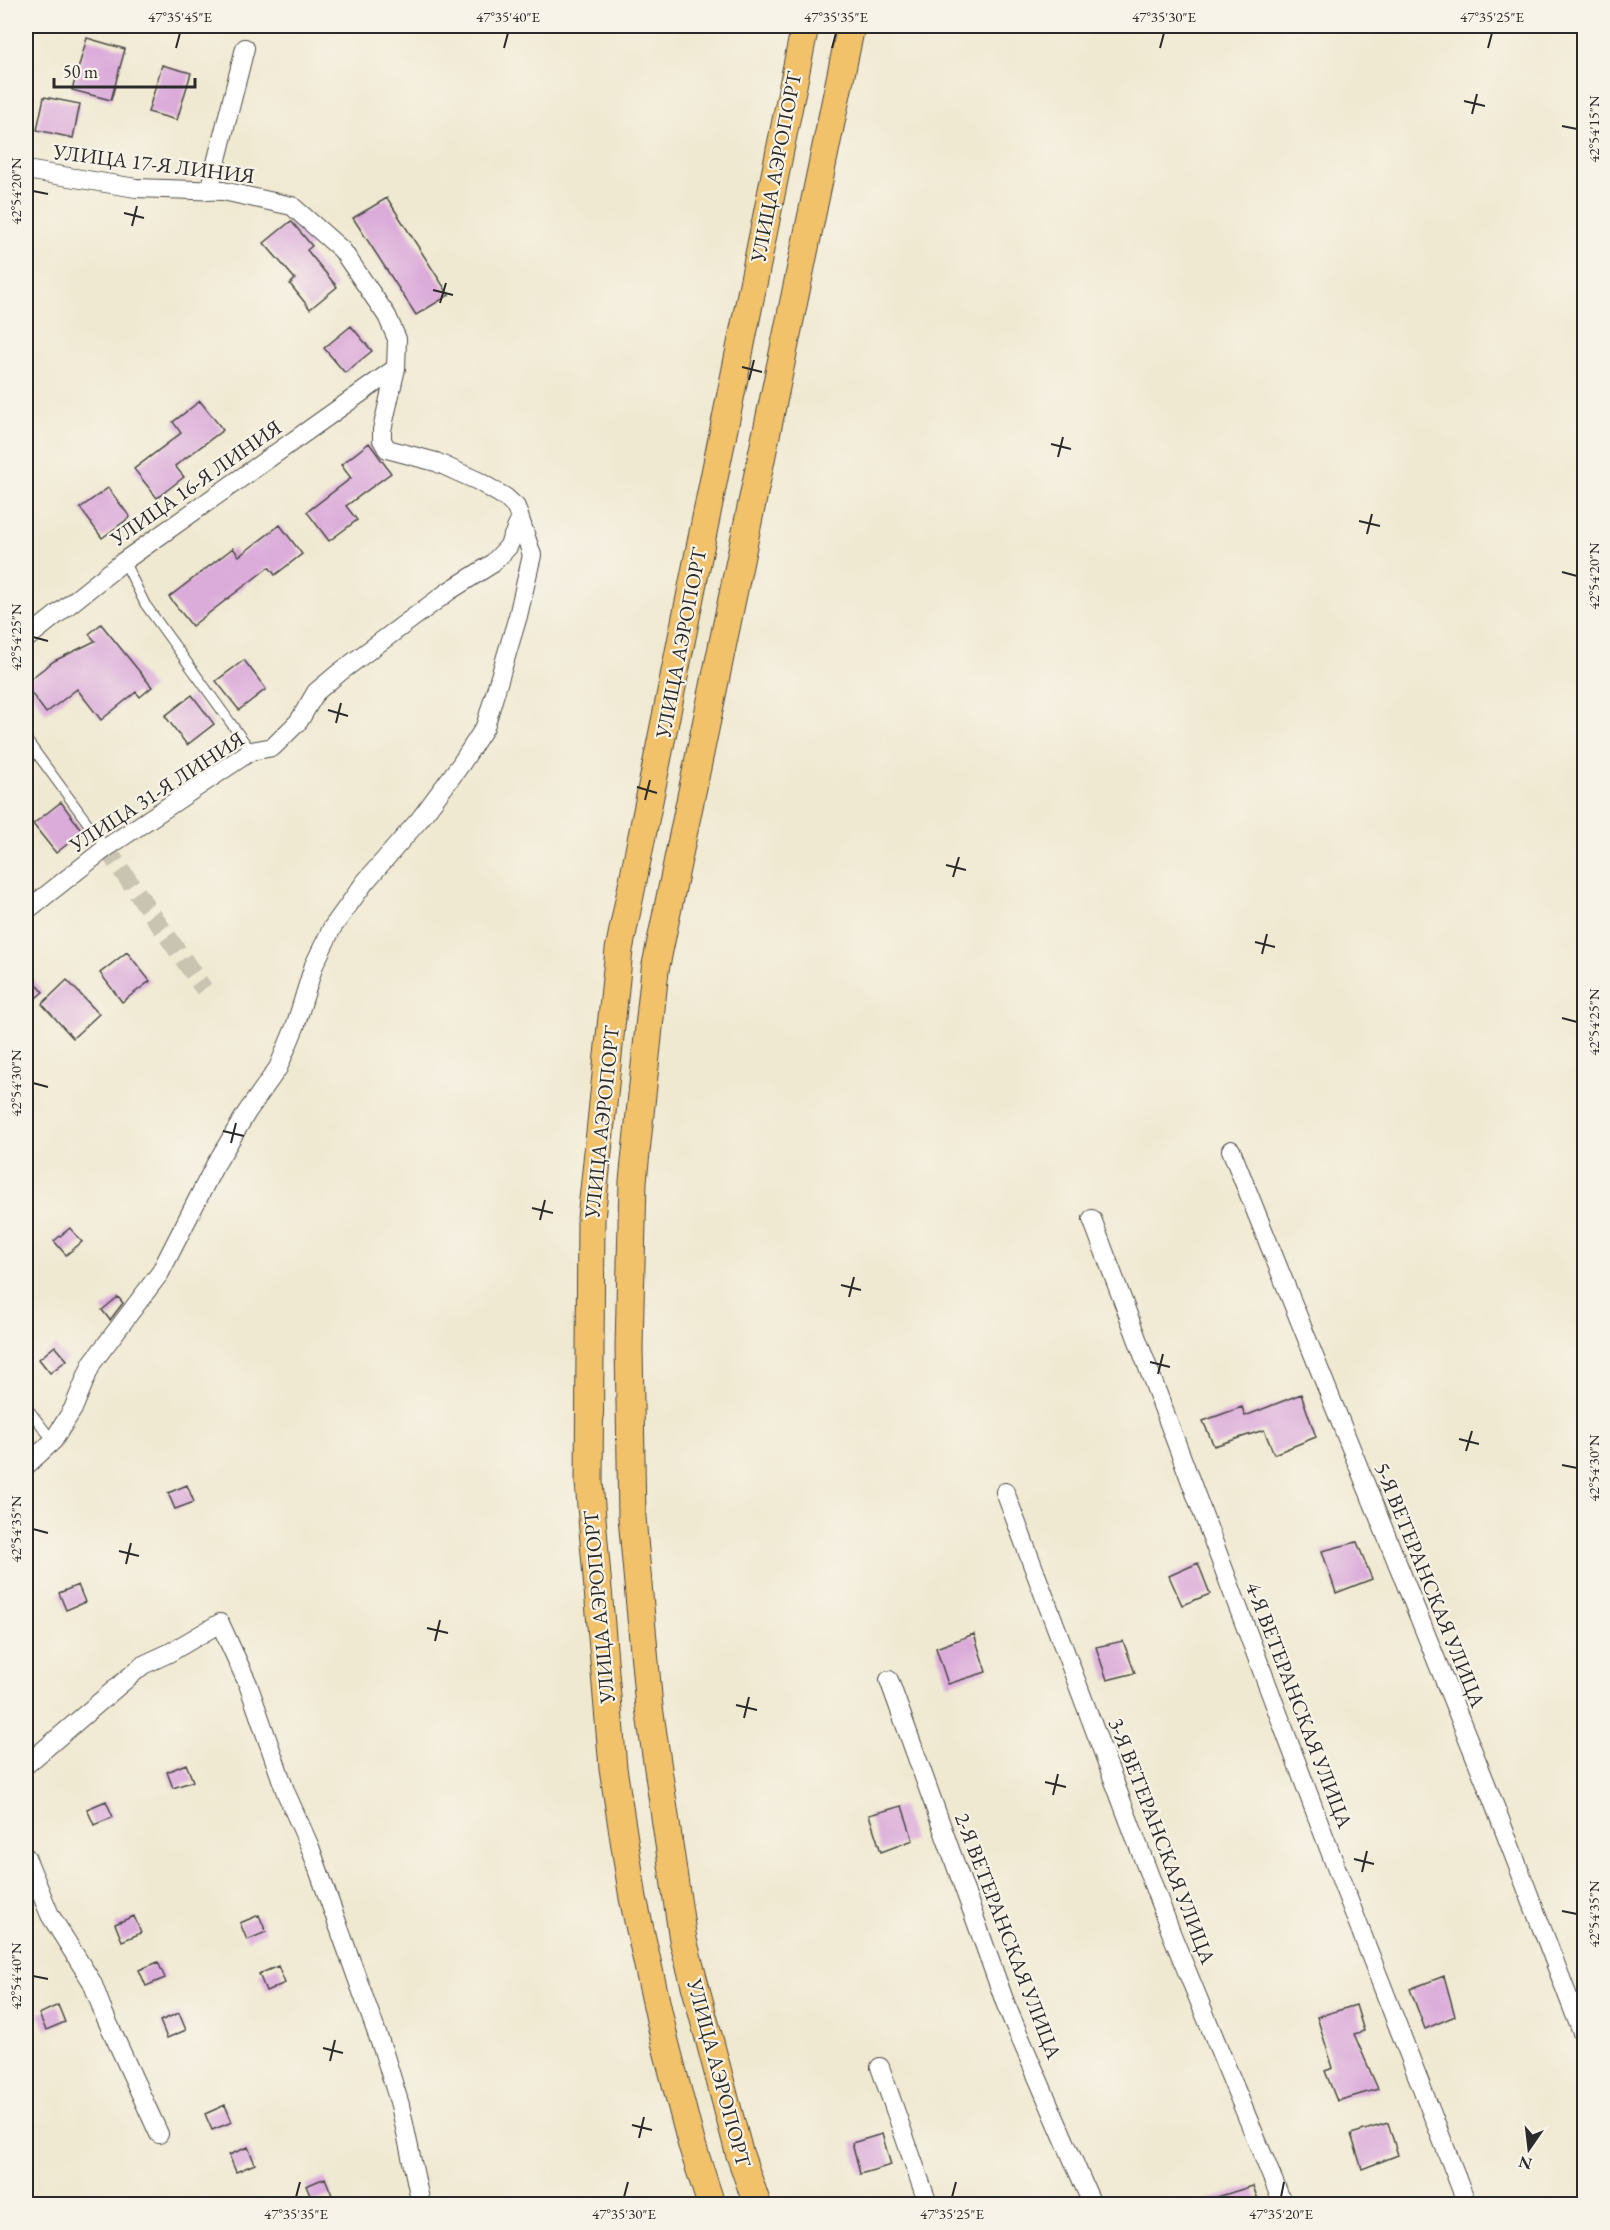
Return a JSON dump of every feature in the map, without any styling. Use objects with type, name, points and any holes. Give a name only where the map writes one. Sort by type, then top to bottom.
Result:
[{"type":"main road","name":"УЛИЦА АЭРОПОРТ","points":[[757,2205],[739,2152],[683,1940],[649,1707],[632,1517],[629,1347],[633,1181],[655,970],[853,26]]},
{"type":"main road","name":"УЛИЦА АЭРОПОРТ","points":[[711,2205],[691,2142],[665,2042],[633,1898],[613,1768],[589,1482],[591,1219],[619,950],[803,32]]},
{"type":"street","points":[[209,191],[245,48]]},
{"type":"street","name":"УЛИЦА 17-Я ЛИНИЯ","points":[[26,170],[136,188],[224,191],[292,206],[342,250],[387,316],[397,339],[396,368],[382,430],[382,440],[387,449],[436,462],[478,481],[505,497],[516,507],[520,520]]},
{"type":"street","name":"УЛИЦА 16-Я ЛИНИЯ","points":[[26,639],[124,561],[396,368]]},
{"type":"street","points":[[26,1466],[53,1441],[73,1408],[92,1363],[160,1273],[214,1167],[247,1112],[278,1068],[295,1027],[314,964],[332,928],[365,882],[420,819],[485,727],[518,616],[532,555],[520,520]]},
{"type":"street","name":"УЛИЦА 31-Я ЛИНИЯ","points":[[26,911],[106,848],[251,751],[273,747],[299,721],[316,692],[332,678],[448,591],[492,564],[508,547],[520,520]]},
{"type":"street","name":"5-Я ВЕТЕРАНСКАЯ УЛИЦА","points":[[1231,1150],[1489,1791],[1584,2038]]},
{"type":"street","name":"4-Я ВЕТЕРАНСКАЯ УЛИЦА","points":[[1092,1220],[1338,1873],[1467,2205]]},
{"type":"street","name":"3-Я ВЕТЕРАНСКАЯ УЛИЦА","points":[[1005,1492],[1172,1935],[1283,2205]]},
{"type":"street","points":[[26,1766],[143,1665],[169,1653],[220,1623],[248,1684],[286,1793],[310,1847],[384,2053],[400,2105],[421,2205]]},
{"type":"street","name":"2-Я ВЕТЕРАНСКАЯ УЛИЦА","points":[[889,1680],[1006,2005],[1092,2205]]},
{"type":"street","points":[[26,1857],[50,1915],[92,1982],[104,2014],[159,2134]]},
{"type":"street","points":[[880,2067],[928,2205]]},
{"type":"lane","points":[[124,561],[145,604],[251,751]]},
{"type":"lane","points":[[26,739],[106,848]]},
{"type":"lane","points":[[26,1406],[53,1441]]},
{"type":"building","points":[[87,38],[125,49],[111,100],[72,90]]},
{"type":"building","points":[[162,65],[191,73],[177,120],[148,112]]},
{"type":"building","points":[[44,97],[80,104],[73,138],[37,130]]},
{"type":"building","points":[[387,198],[449,295],[416,315],[353,218]]},
{"type":"building","points":[[291,221],[312,246],[307,250],[337,287],[310,309],[290,284],[295,279],[264,243]]},
{"type":"building","points":[[351,326],[372,351],[345,373],[324,348]]},
{"type":"building","points":[[200,401],[223,430],[175,466],[184,477],[157,498],[134,469],[181,433],[173,422]]},
{"type":"building","points":[[369,443],[391,473],[346,506],[357,520],[329,541],[307,512],[351,478],[341,465]]},
{"type":"building","points":[[108,488],[130,517],[102,538],[80,508]]},
{"type":"building","points":[[280,525],[302,554],[275,575],[269,567],[192,626],[169,597],[233,548],[239,556]]},
{"type":"building","points":[[101,624],[152,687],[140,697],[136,692],[101,720],[77,689],[46,713],[26,686],[26,682],[54,661],[95,641],[89,634]]},
{"type":"building","points":[[244,660],[266,689],[239,710],[216,681]]},
{"type":"building","points":[[192,695],[214,724],[187,745],[165,716]]},
{"type":"building","points":[[61,802],[83,832],[56,853],[33,824]]},
{"type":"building","points":[[127,952],[150,981],[122,1002],[100,973]]},
{"type":"building","points":[[26,970],[43,992],[26,1006]]},
{"type":"building","points":[[67,980],[99,1014],[73,1038],[42,1004]]},
{"type":"building","points":[[70,1228],[82,1242],[66,1255],[54,1241]]},
{"type":"building","points":[[118,1297],[123,1303],[110,1320],[102,1310]]},
{"type":"building","points":[[55,1346],[67,1360],[50,1373],[39,1359]]},
{"type":"building","points":[[1301,1394],[1316,1437],[1274,1454],[1264,1430],[1214,1446],[1203,1421],[1242,1407],[1245,1416]]},
{"type":"building","points":[[187,1485],[194,1502],[175,1509],[168,1493]]},
{"type":"building","points":[[1357,1542],[1372,1579],[1336,1593],[1322,1551]]},
{"type":"building","points":[[1198,1563],[1210,1594],[1182,1605],[1169,1576]]},
{"type":"building","points":[[78,1585],[85,1602],[66,1610],[59,1593]]},
{"type":"building","points":[[974,1634],[986,1672],[948,1684],[936,1648]]},
{"type":"building","points":[[1123,1641],[1135,1673],[1107,1680],[1096,1647]]},
{"type":"building","points":[[186,1764],[193,1781],[173,1788],[167,1772]]},
{"type":"building","points":[[106,1801],[113,1817],[94,1825],[87,1809]]},
{"type":"building","points":[[902,1806],[913,1840],[881,1852],[869,1815]]},
{"type":"building","points":[[259,1915],[266,1932],[247,1940],[240,1923]]},
{"type":"building","points":[[134,1916],[141,1933],[122,1941],[115,1924]]},
{"type":"building","points":[[158,1962],[165,1978],[146,1986],[139,1970]]},
{"type":"building","points":[[278,1966],[285,1983],[266,1991],[259,1974]]},
{"type":"building","points":[[1444,1976],[1455,2016],[1425,2029],[1410,1989]]},
{"type":"building","points":[[58,2005],[65,2022],[46,2030],[39,2014]]},
{"type":"building","points":[[1356,2005],[1364,2031],[1354,2034],[1378,2089],[1337,2101],[1325,2071],[1333,2068],[1317,2017]]},
{"type":"building","points":[[179,2013],[186,2030],[167,2038],[160,2021]]},
{"type":"building","points":[[225,2105],[232,2122],[212,2130],[205,2114]]},
{"type":"building","points":[[1388,2123],[1398,2155],[1362,2169],[1351,2134]]},
{"type":"building","points":[[882,2134],[891,2165],[860,2174],[852,2143]]},
{"type":"building","points":[[248,2147],[255,2164],[236,2172],[229,2155]]},
{"type":"building","points":[[325,2178],[332,2195],[313,2202],[306,2186]]},
{"type":"building","points":[[1253,2186],[1260,2205],[1205,2205],[1204,2201]]},
{"type":"tunnel","points":[[106,848],[204,989]]}]
